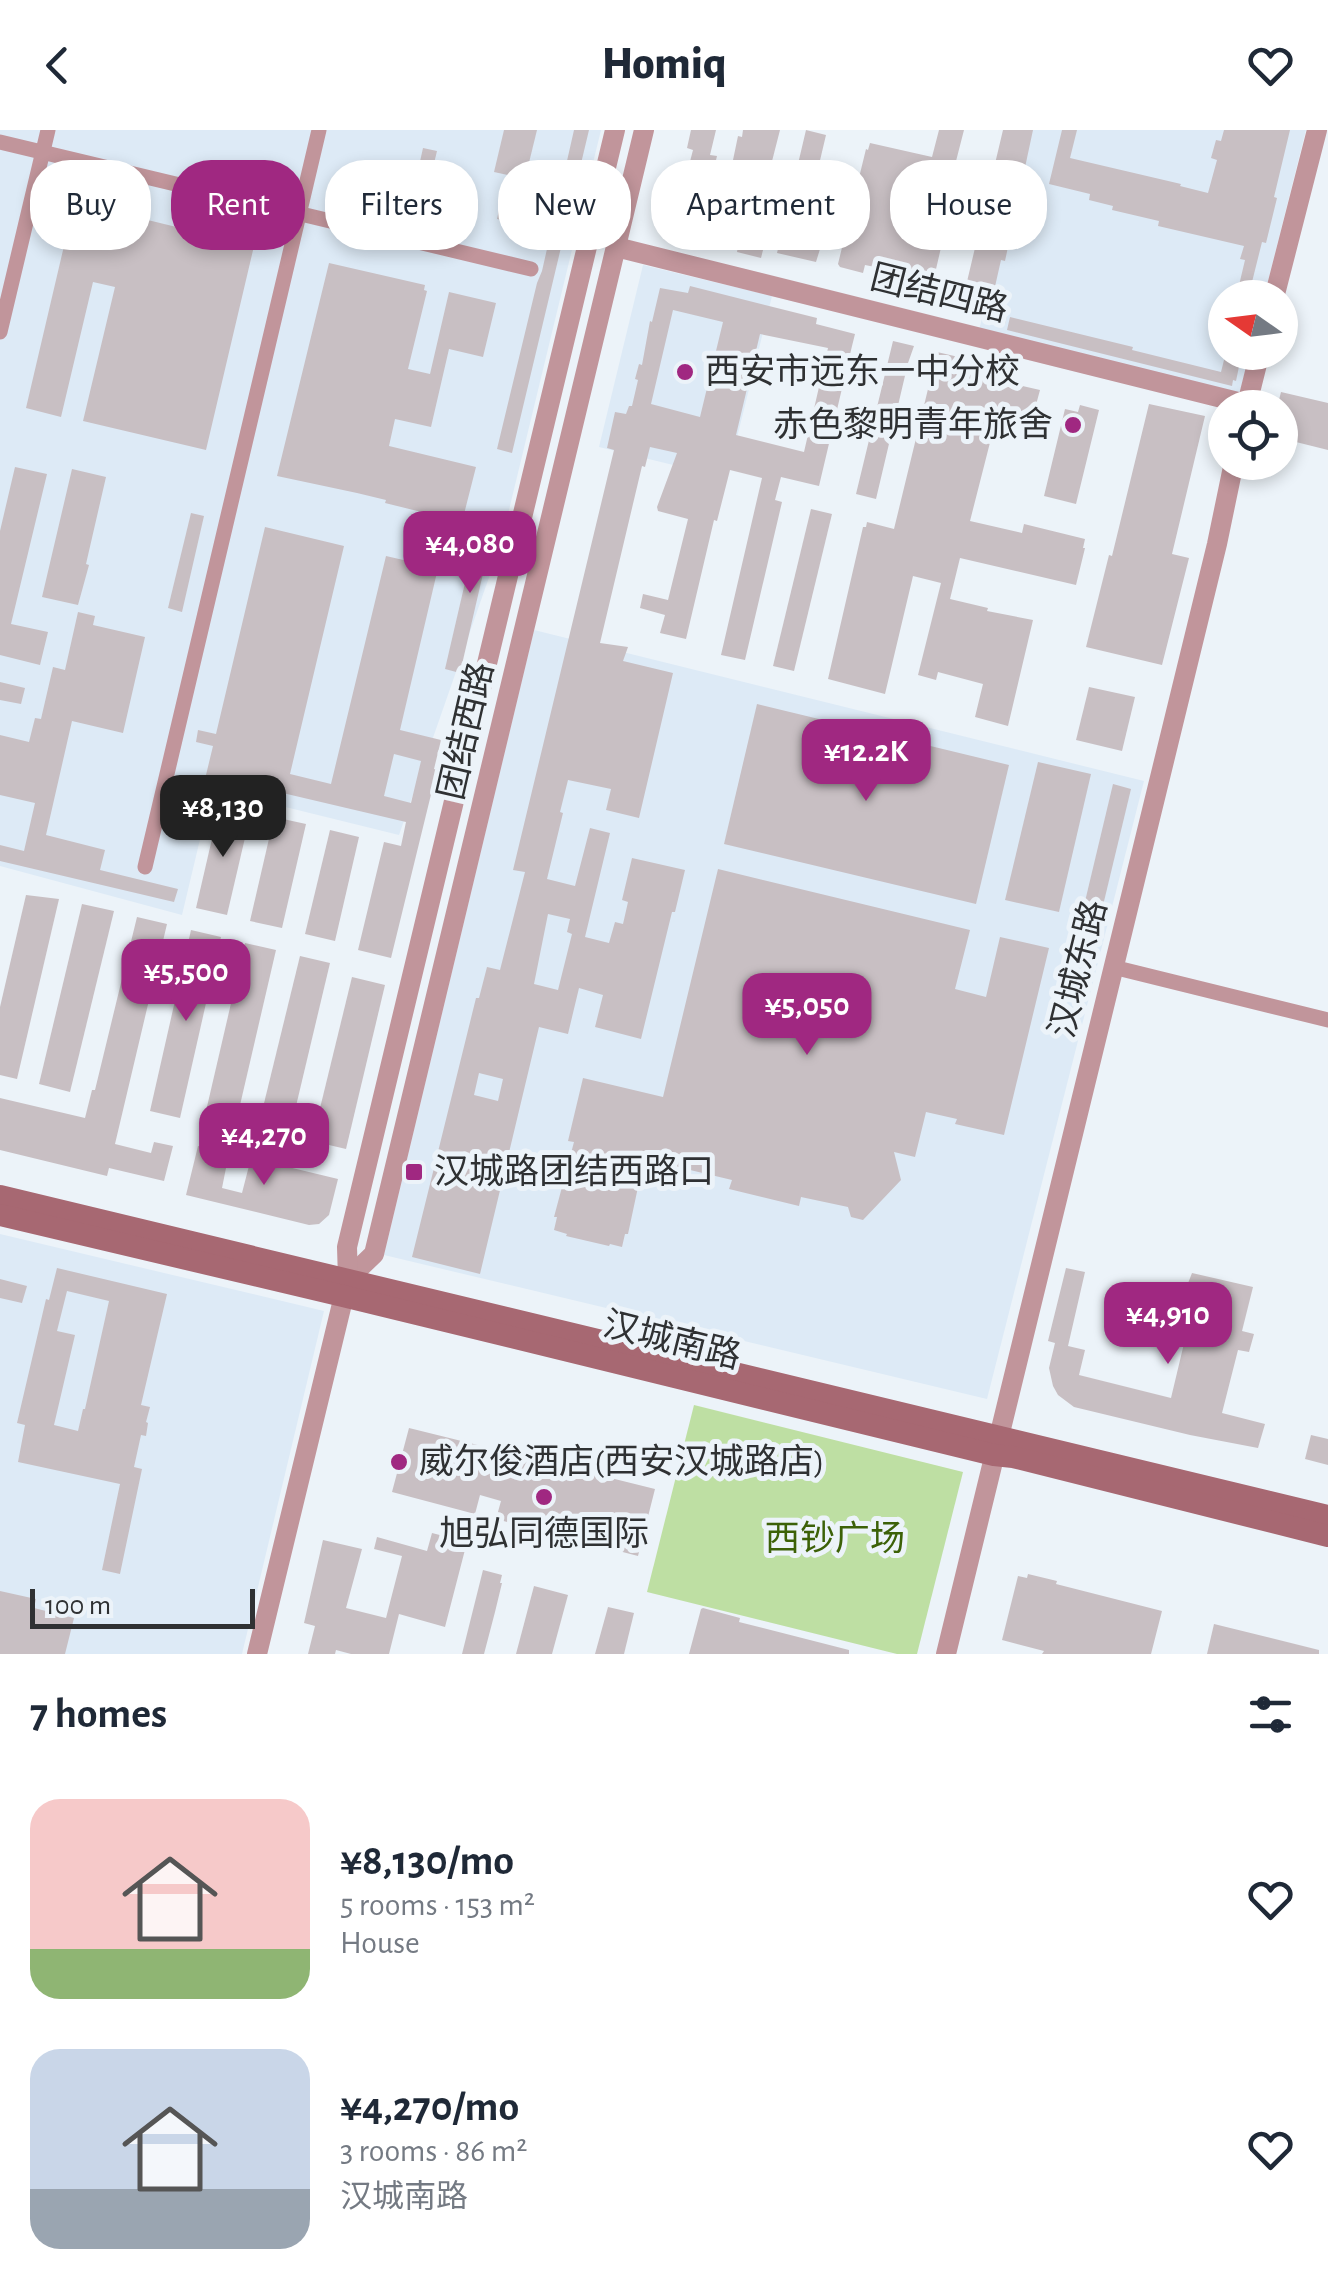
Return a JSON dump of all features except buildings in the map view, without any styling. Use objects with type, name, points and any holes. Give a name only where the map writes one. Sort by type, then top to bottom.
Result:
[{"type":"main road","name":"汉城南路","points":[[0,1196],[345,1288]]},
{"type":"main road","name":"汉城南路","points":[[0,1215],[345,1288],[418,1298],[995,1446],[1328,1516]]},
{"type":"main road","name":"汉城南路","points":[[995,1446],[1012,1457],[1328,1536]]},
{"type":"street","points":[[0,332],[48,130]]},
{"type":"street","points":[[305,185],[319,130]]},
{"type":"street","name":"团结西路","points":[[257,1654],[345,1288],[346,1247],[615,130]]},
{"type":"street","name":"团结西路","points":[[631,184],[644,130]]},
{"type":"street","points":[[1279,280],[1317,130]]},
{"type":"street","points":[[0,142],[171,183]]},
{"type":"street","points":[[305,215],[531,269]]},
{"type":"street","points":[[145,867],[289,250]]},
{"type":"street","name":"团结西路","points":[[345,1288],[374,1254],[615,250]]},
{"type":"street","name":"团结四路","points":[[628,250],[1208,396]]},
{"type":"street","name":"汉城东路","points":[[946,1654],[1230,480]]},
{"type":"street","points":[[1113,967],[1328,1020]]},
{"type":"shaded area","points":[[0,130],[601,130],[594,160],[498,160],[498,250],[572,250],[501,543],[399,835],[212,789],[182,915],[0,866]]},
{"type":"shaded area","points":[[1031,130],[1306,130],[1268,280],[1208,280],[1208,370],[1246,370],[1240,390],[1219,390],[979,330],[1000,250],[1047,250],[1047,160],[1023,160]]},
{"type":"shaded area","name":"西安市远东一中分校","points":[[643,265],[772,296],[727,478],[599,447]]},
{"type":"shaded area","points":[[534,630],[1144,781],[987,1399],[384,1255]]},
{"type":"shaded area","points":[[0,1234],[324,1311],[242,1654],[0,1654]]},
{"type":"green space","name":"西钞广场","points":[[694,1405],[963,1472],[917,1654],[897,1654],[647,1592]]},
{"type":"place","name":"西安市远东一中分校","points":[[685,372]]},
{"type":"place","name":"赤色黎明青年旅舍","points":[[1073,425]]},
{"type":"place","name":"汉城路团结西路口","points":[[414,1172]]},
{"type":"place","name":"威尔俊酒店(西安汉城路店)","points":[[399,1462]]},
{"type":"place","name":"旭弘同德国际","points":[[544,1497]]}]
